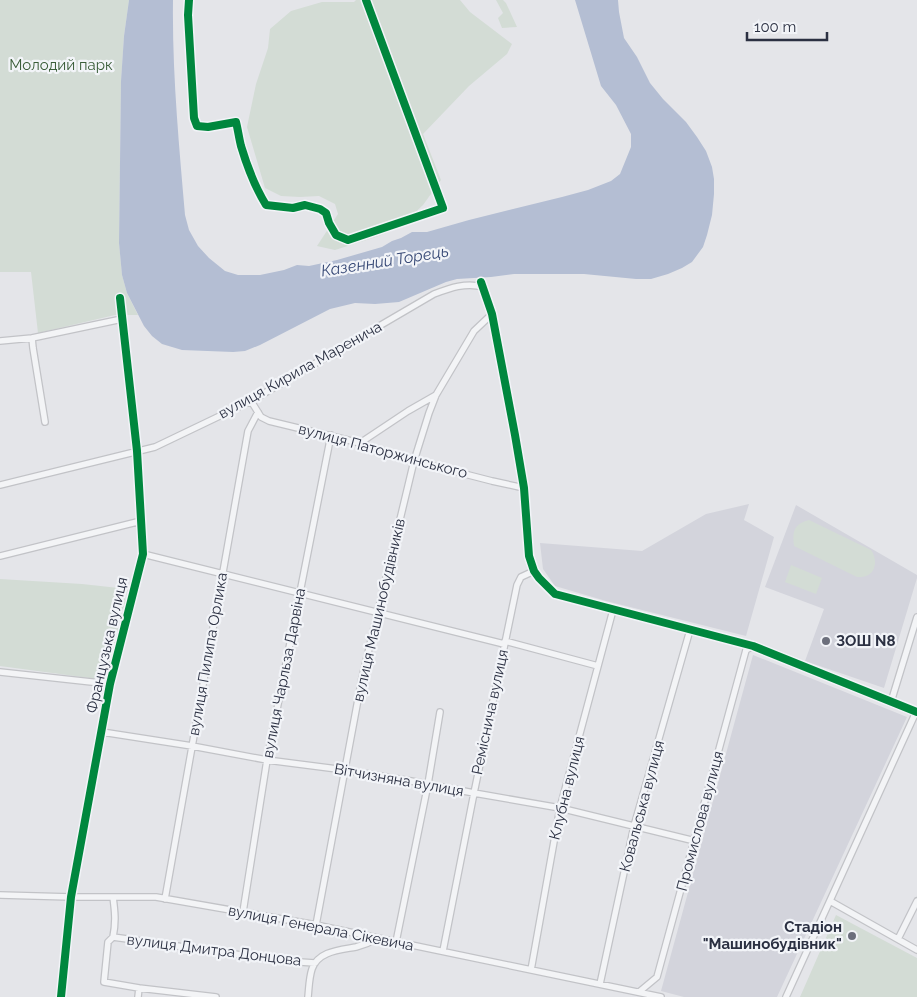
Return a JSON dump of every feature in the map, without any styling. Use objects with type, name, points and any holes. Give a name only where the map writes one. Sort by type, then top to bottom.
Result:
[{"type":"street","points":[[189,0],[188,15],[194,118],[197,126],[208,127],[236,122],[241,145],[251,173],[258,192],[266,205],[293,208],[305,205],[320,209],[326,213],[329,223],[336,234],[348,240],[443,208],[366,0]]},
{"type":"street","name":"вулиця Кирила Маренича","points":[[0,485],[154,447],[251,401],[434,294],[451,287],[482,285],[492,314]]},
{"type":"street","name":"Французька вулиця","points":[[61,997],[71,897],[110,684],[143,554],[136,451],[120,298]]},
{"type":"street","points":[[492,314],[524,488],[529,556],[539,578],[555,594],[753,646],[917,712],[786,997]]},
{"type":"street","name":"вулиця Машинобудівників","points":[[316,925],[362,678],[414,461],[436,395],[474,330],[492,314]]},
{"type":"street","points":[[0,341],[32,338],[122,319]]},
{"type":"street","points":[[32,338],[45,422]]},
{"type":"street","points":[[360,443],[436,395]]},
{"type":"street","name":"вулиця Паторжинського","points":[[251,401],[262,417],[269,421],[331,435],[414,461],[524,488]]},
{"type":"street","name":"вулиця Пилипа Орлика","points":[[165,899],[248,431],[258,412]]},
{"type":"street","name":"вулиця Чарльза Дарвіна","points":[[243,912],[267,760],[331,435]]},
{"type":"street","points":[[0,556],[141,521]]},
{"type":"street","points":[[143,554],[598,666]]},
{"type":"street","name":"Реміснича вулиця","points":[[442,951],[518,585],[521,577],[534,570]]},
{"type":"street","name":"Клубна вулиця","points":[[531,970],[560,808],[613,610]]},
{"type":"street","points":[[891,702],[917,617]]},
{"type":"street","name":"Ковальська вулиця","points":[[600,984],[634,826],[690,630]]},
{"type":"street","name":"Промислова вулиця","points":[[639,992],[657,977],[746,650],[753,646]]},
{"type":"street","points":[[0,672],[110,684]]},
{"type":"street","points":[[396,942],[428,784],[440,712]]},
{"type":"street","name":"Вітчизняна вулиця","points":[[102,732],[267,760],[345,770],[560,808],[694,841]]},
{"type":"street","name":"вулиця Генерала Сікевича","points":[[0,895],[156,897],[316,925],[661,997]]},
{"type":"street","points":[[113,897],[116,918],[113,938],[108,942],[104,982],[216,997]]},
{"type":"street","points":[[830,901],[917,950]]},
{"type":"street","points":[[898,939],[917,901]]},
{"type":"street","name":"вулиця Дмитра Донцова","points":[[113,938],[285,961],[315,963]]},
{"type":"street","points":[[308,997],[312,969],[320,957],[330,952],[370,942],[378,938]]},
{"type":"street","points":[[138,997],[139,988]]},
{"type":"shaded area","points":[[749,504],[744,520],[774,537],[746,636],[606,601],[555,586],[543,569],[540,543],[642,551],[706,514]]},
{"type":"shaded area","points":[[796,505],[917,575],[884,688],[805,661],[824,609],[765,587]]},
{"type":"shaded area","points":[[753,655],[907,717],[777,997],[684,997],[661,991]]},
{"type":"green space","name":"Молодий парк","points":[[0,0],[129,0],[121,82],[119,243],[122,275],[127,293],[138,315],[115,315],[38,333],[31,272],[0,272]]},
{"type":"green space","points":[[356,0],[460,0],[470,12],[512,44],[507,54],[469,86],[423,134],[441,180],[423,205],[399,228],[335,250],[317,246],[338,214],[335,204],[319,196],[281,196],[265,188],[247,127],[256,84],[268,48],[270,29],[291,11],[322,2],[354,2]]},
{"type":"green space","points":[[496,0],[503,0],[506,3],[517,27],[502,28],[498,18],[503,13]]},
{"type":"green space","points":[[809,520],[871,550],[875,564],[870,574],[857,577],[794,546],[793,536],[795,529],[800,524]]},
{"type":"green space","points":[[791,565],[822,578],[816,594],[785,582]]},
{"type":"green space","points":[[0,579],[128,589],[107,677],[97,679],[0,666]]},
{"type":"green space","name":"Стадіон \"Машинобудівник\"","points":[[836,915],[917,958],[917,997],[800,997]]},
{"type":"water","name":"Казенний Торець","points":[[129,0],[173,0],[178,135],[185,215],[189,230],[198,246],[225,271],[238,275],[260,275],[297,265],[309,266],[337,260],[382,247],[412,232],[427,232],[588,190],[611,181],[620,174],[631,147],[631,134],[616,105],[601,86],[575,0],[618,0],[624,38],[637,57],[650,83],[686,122],[706,151],[712,167],[714,194],[712,215],[703,247],[692,262],[668,274],[651,279],[584,274],[514,274],[457,279],[399,302],[355,303],[330,309],[245,351],[182,350],[162,344],[144,326],[127,293],[122,275],[119,243],[121,81]]},
{"type":"cycle path","points":[[189,0],[188,15],[194,118],[197,126],[208,127],[236,122],[246,161],[266,205],[293,208],[305,205],[320,209],[326,213],[336,235],[348,240],[443,208],[366,0]]},
{"type":"cycle path","points":[[481,282],[492,314],[515,435],[524,488],[529,556],[534,571],[555,594],[753,646],[917,712]]},
{"type":"cycle path","points":[[61,997],[71,897],[110,684],[143,554],[137,451],[120,298]]},
{"type":"place","name":"ЗОШ N8","points":[[826,641]]},
{"type":"place","name":"Стадіон \"Машинобудівник\"","points":[[852,936]]}]
